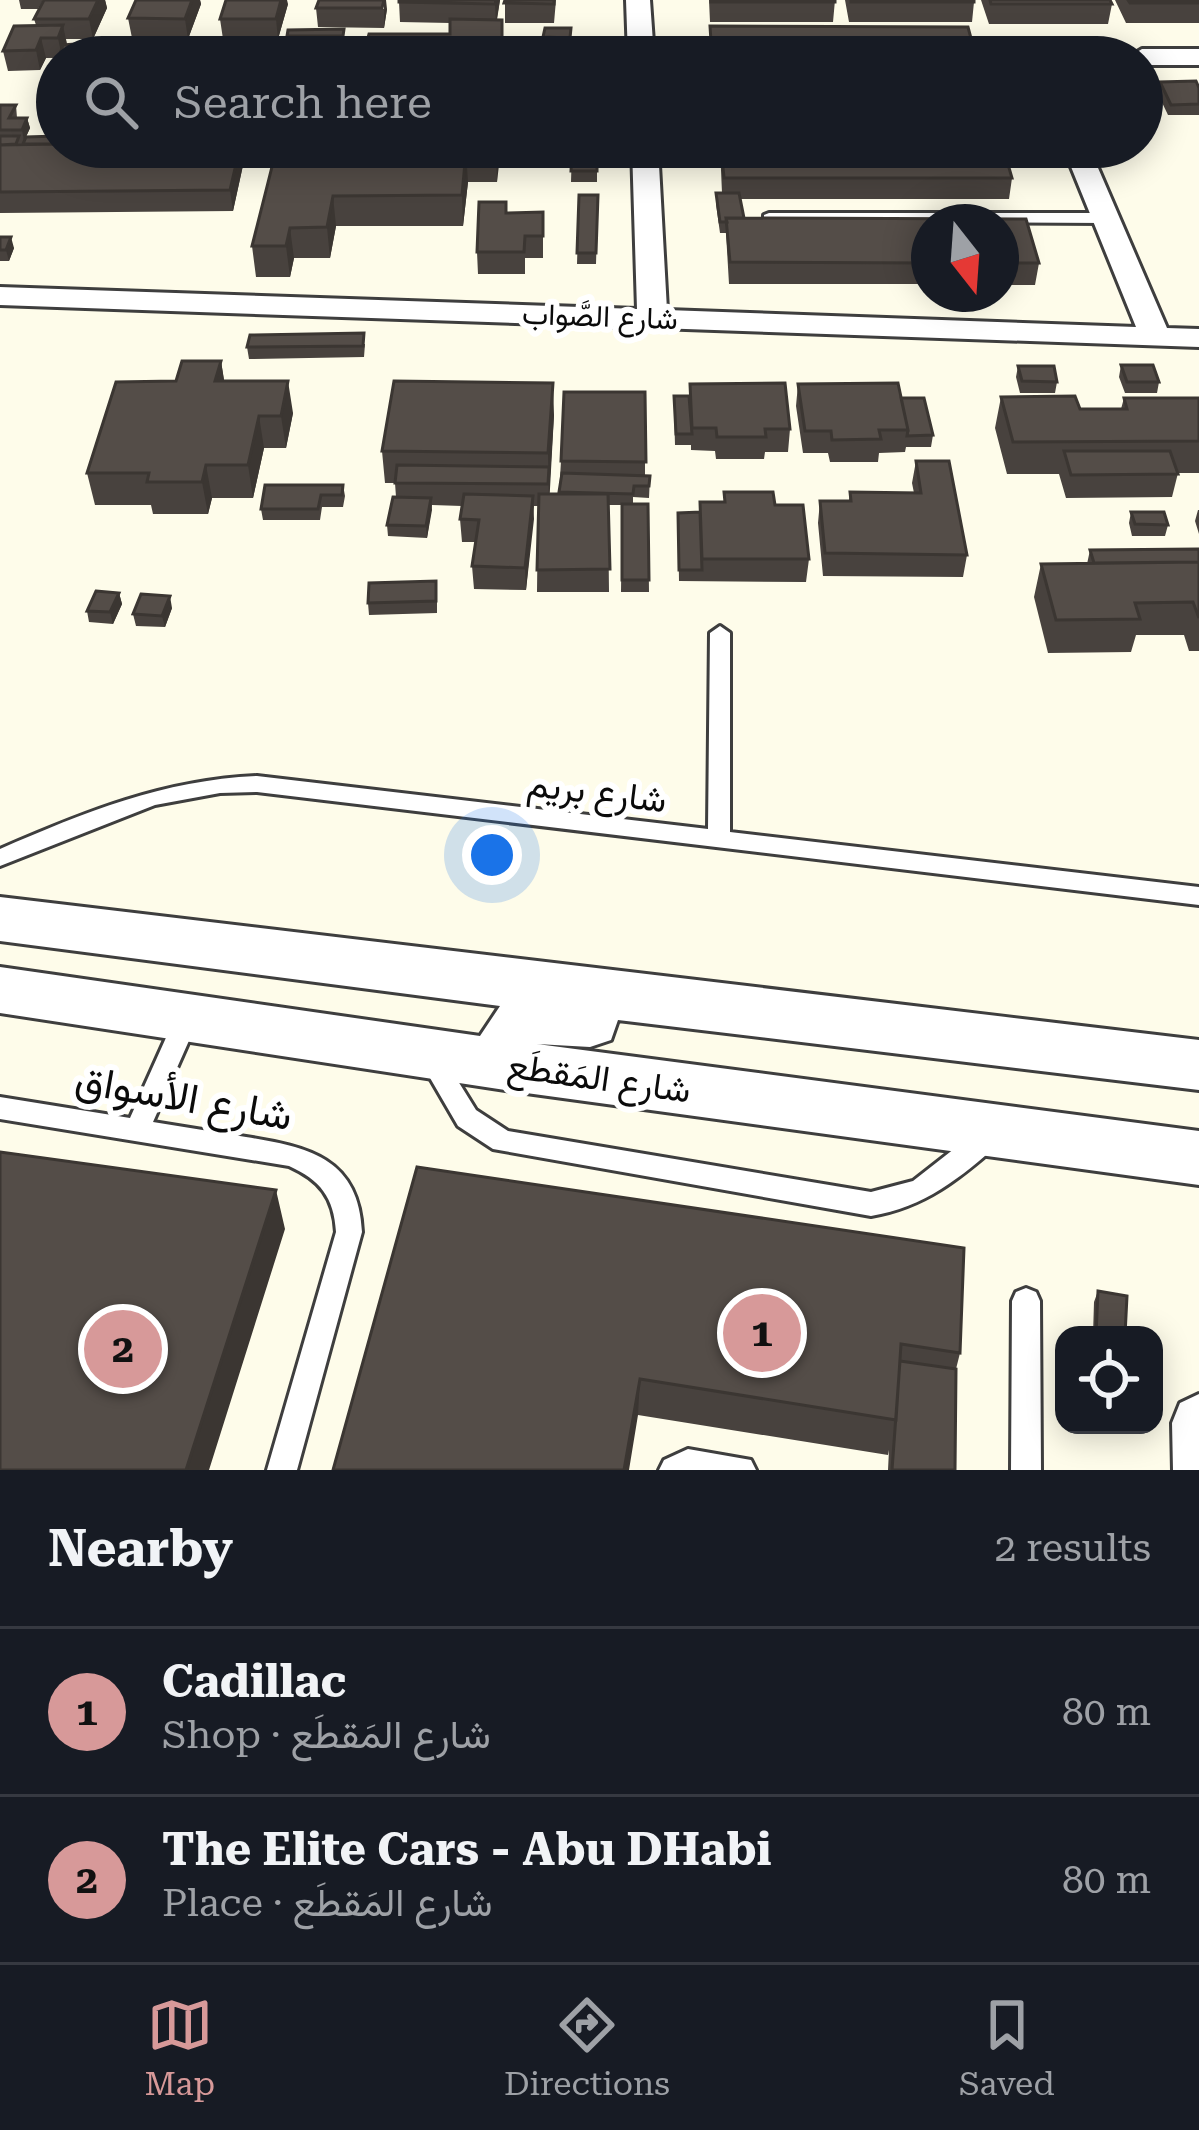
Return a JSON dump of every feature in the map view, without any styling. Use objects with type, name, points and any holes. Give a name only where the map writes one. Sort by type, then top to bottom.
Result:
[{"type":"street","points":[[638,0],[639,36]]},
{"type":"street","points":[[1163,57],[1199,57]]},
{"type":"street","points":[[646,168],[652,318]]},
{"type":"street","points":[[1085,168],[1155,336]]},
{"type":"street","name":"شارع الصَّواب","points":[[0,296],[1199,338]]},
{"type":"street","points":[[0,919],[438,976],[1199,1065]]},
{"type":"street","points":[[188,1018],[243,1006],[391,1024],[422,1010],[438,976]]},
{"type":"street","name":"شارع المَقطَع","points":[[0,990],[519,1067],[1199,1158]]},
{"type":"street","points":[[519,1067],[507,1056],[505,1040],[513,1027],[529,1018],[804,1049],[890,1048],[972,1036]]},
{"type":"lane","points":[[769,218],[1106,218]]},
{"type":"lane","points":[[718,839],[720,633]]},
{"type":"lane","name":"شارع بريم","points":[[0,858],[141,797],[219,784],[256,784],[1199,896]]},
{"type":"lane","points":[[136,1130],[188,1018]]},
{"type":"lane","points":[[428,1054],[467,1118],[502,1142],[871,1204],[930,1189],[994,1132]]},
{"type":"lane","name":"شارع الأسواق","points":[[0,1108],[290,1156],[324,1170],[345,1197],[349,1232],[282,1470]]},
{"type":"lane","points":[[1026,1301],[1026,1470]]},
{"type":"lane","points":[[1188,1470],[1186,1423],[1199,1408]]},
{"type":"lane","points":[[674,1470],[688,1463],[741,1470]]},
{"type":"building","points":[[44,0],[98,0],[89,19],[34,19]]},
{"type":"building","points":[[136,0],[192,0],[185,19],[128,18]]},
{"type":"building","points":[[226,0],[281,0],[276,19],[220,19]]},
{"type":"building","points":[[319,0],[384,0],[382,8],[316,8]]},
{"type":"building","points":[[399,0],[496,0],[495,4]]},
{"type":"building","points":[[554,0],[554,4],[504,3]]},
{"type":"building","points":[[835,0],[835,2],[711,2]]},
{"type":"building","points":[[974,0],[974,2],[851,2]]},
{"type":"building","points":[[990,0],[1110,0],[1112,4],[991,4]]},
{"type":"building","points":[[1128,0],[1199,0],[1199,3],[1130,3]]},
{"type":"building","points":[[450,19],[502,20],[502,36],[368,36],[369,34],[450,34]]},
{"type":"building","points":[[63,25],[59,36],[36,36],[36,50],[3,51],[14,26]]},
{"type":"building","points":[[710,26],[968,27],[970,36],[711,36]]},
{"type":"building","points":[[545,28],[571,28],[570,36],[543,36]]},
{"type":"building","points":[[344,29],[343,36],[287,36],[288,30]]},
{"type":"building","points":[[1196,81],[1199,104],[1171,105],[1163,82]]},
{"type":"building","points":[[0,105],[16,105],[9,118],[27,118],[22,130],[0,130]]},
{"type":"building","points":[[0,136],[19,136],[16,144],[0,145]]},
{"type":"building","points":[[36,144],[36,168],[235,168],[230,190],[0,192],[0,145]]},
{"type":"building","points":[[272,168],[465,168],[462,195],[333,196],[327,227],[290,228],[286,246],[252,246]]},
{"type":"building","points":[[723,168],[1009,168],[1012,178],[724,178]]},
{"type":"building","points":[[716,193],[739,193],[744,218],[720,222]]},
{"type":"building","points":[[579,195],[598,195],[596,253],[577,253]]},
{"type":"building","points":[[479,202],[506,202],[506,213],[543,212],[543,236],[525,236],[524,252],[477,252]]},
{"type":"building","points":[[726,218],[911,219],[911,263],[730,262]]},
{"type":"building","points":[[1019,219],[1026,219],[1039,263],[1019,263]]},
{"type":"building","points":[[0,237],[11,237],[6,250],[0,250]]},
{"type":"building","points":[[364,333],[363,346],[247,347],[250,335]]},
{"type":"building","points":[[182,361],[221,361],[215,381],[288,381],[281,416],[259,416],[248,465],[206,465],[202,482],[147,482],[149,473],[87,473],[116,382],[176,381]]},
{"type":"building","points":[[1121,365],[1153,365],[1159,382],[1127,382]]},
{"type":"building","points":[[1018,366],[1054,366],[1057,382],[1022,381]]},
{"type":"building","points":[[394,381],[553,383],[548,453],[382,451]]},
{"type":"building","points":[[785,383],[790,429],[765,429],[766,437],[717,437],[716,428],[692,428],[690,384]]},
{"type":"building","points":[[898,383],[908,430],[879,430],[881,439],[832,440],[831,431],[805,431],[798,384]]},
{"type":"building","points":[[564,392],[645,392],[646,462],[561,461]]},
{"type":"building","points":[[674,396],[689,396],[692,434],[676,434]]},
{"type":"building","points":[[1075,396],[1080,409],[1127,409],[1124,398],[1199,398],[1199,441],[1013,442],[1001,397]]},
{"type":"building","points":[[901,398],[924,398],[933,435],[907,436]]},
{"type":"building","points":[[1064,451],[1170,451],[1178,474],[1071,475]]},
{"type":"building","points":[[916,461],[949,461],[967,555],[825,553],[820,501],[851,501],[850,492],[921,493]]},
{"type":"building","points":[[397,465],[549,467],[548,484],[395,483]]},
{"type":"building","points":[[562,473],[650,476],[649,486],[634,486],[633,494],[559,492]]},
{"type":"building","points":[[265,485],[343,485],[342,495],[321,495],[318,509],[261,509]]},
{"type":"building","points":[[724,492],[773,492],[775,505],[803,505],[809,559],[702,559],[700,502],[725,502]]},
{"type":"building","points":[[464,494],[533,496],[525,568],[472,566],[479,520],[460,519]]},
{"type":"building","points":[[539,494],[608,494],[610,569],[537,570]]},
{"type":"building","points":[[393,497],[431,498],[426,526],[387,525]]},
{"type":"building","points":[[622,504],[648,504],[649,580],[622,580]]},
{"type":"building","points":[[700,512],[702,570],[679,570],[678,513]]},
{"type":"building","points":[[1131,512],[1164,512],[1168,525],[1135,524]]},
{"type":"building","points":[[1199,549],[1199,562],[1094,563],[1090,550]]},
{"type":"building","points":[[1199,562],[1199,618],[1193,602],[1135,603],[1140,619],[1056,620],[1041,564]]},
{"type":"building","points":[[436,581],[436,601],[368,603],[369,583]]},
{"type":"building","points":[[96,591],[119,593],[110,612],[87,611]]},
{"type":"building","points":[[141,594],[170,596],[162,616],[133,614]]},
{"type":"building","points":[[0,1152],[276,1190],[186,1470],[0,1470]]},
{"type":"building","points":[[417,1167],[964,1248],[960,1353],[901,1344],[896,1420],[640,1379],[624,1470],[333,1470]]},
{"type":"building","points":[[1098,1291],[1127,1296],[1125,1326],[1096,1326]]},
{"type":"building","points":[[900,1361],[956,1369],[955,1470],[892,1470]]},
{"type":"place","name":"Cadillac","points":[[762,1333]]},
{"type":"place","name":"The Elite Cars - Abu DHabi","points":[[123,1349]]}]
